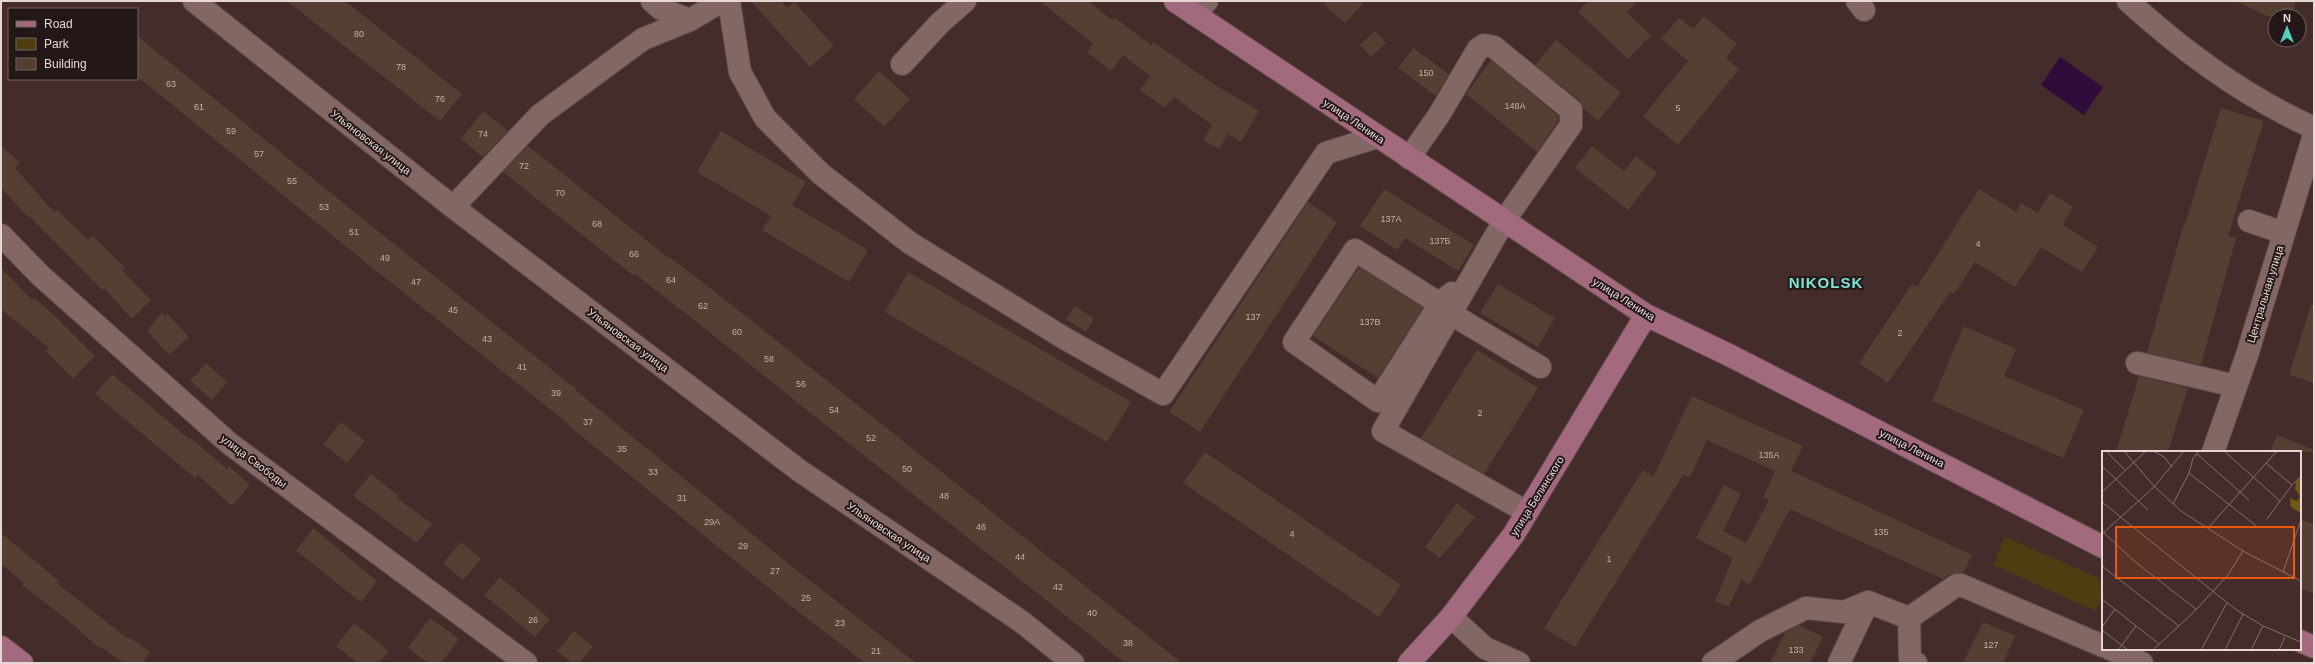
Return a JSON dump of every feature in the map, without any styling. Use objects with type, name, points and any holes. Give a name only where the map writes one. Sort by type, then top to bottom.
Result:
[{"type":"main road","name":"улица Ленина","points":[[1175,1],[1200,8],[1377,137],[1646,315],[1780,381],[2102,546]]},
{"type":"main road","name":"улица Белинского","points":[[1409,663],[1451,617],[1514,534],[1646,315]]},
{"type":"main road","points":[[2301,641],[2314,647]]},
{"type":"main road","points":[[1,647],[22,663]]},
{"type":"street","name":"Ульяновская улица","points":[[194,1],[454,207],[800,471],[1022,622],[1073,663]]},
{"type":"street","points":[[652,1],[661,9],[690,20]]},
{"type":"street","points":[[454,207],[540,115],[643,39],[690,20],[722,1]]},
{"type":"street","points":[[729,1],[740,72],[765,118],[821,174],[910,242],[1064,338],[1163,394],[1326,153],[1377,137]]},
{"type":"street","points":[[902,64],[940,23],[965,1]]},
{"type":"street","points":[[2128,1],[2210,69],[2278,112],[2314,128]]},
{"type":"street","points":[[1408,158],[1439,115],[1478,48],[1484,45],[1491,45],[1571,110],[1571,125],[1504,221],[1471,280],[1446,309],[1378,401],[1294,342],[1355,250],[1446,309],[1540,367]]},
{"type":"street","name":"Центральная улица","points":[[2213,451],[2236,386],[2314,135]]},
{"type":"street","points":[[2250,222],[2284,233]]},
{"type":"street","name":"улица Свободы","points":[[1,235],[41,276],[230,444],[526,663]]},
{"type":"street","points":[[1446,309],[1383,431],[1527,512]]},
{"type":"street","points":[[2137,363],[2236,386]]},
{"type":"street","points":[[1909,618],[1961,585],[2102,646]]},
{"type":"street","points":[[1840,663],[1868,602]]},
{"type":"street","points":[[1713,663],[1760,631],[1806,608],[1844,612],[1868,602],[1909,618]]},
{"type":"street","points":[[1451,617],[1485,648],[1518,663]]},
{"type":"street","points":[[1909,618],[1910,660],[1916,663]]},
{"type":"street","points":[[2113,650],[2141,658]]},
{"type":"green space","points":[[2005,537],[2102,580],[2102,596],[2096,611],[1993,565]]},
{"type":"shaded area","points":[[2060,57],[2103,87],[2084,115],[2041,85]]},
{"type":"building","points":[[287,1],[345,1],[462,94],[440,121]]},
{"type":"building","points":[[751,1],[781,1],[787,8],[794,2],[834,46],[810,67]]},
{"type":"building","points":[[1040,1],[1088,1],[1112,20],[1114,17],[1151,45],[1153,42],[1215,85],[1259,111],[1241,142],[1228,134],[1219,149],[1203,140],[1212,125],[1174,97],[1165,108],[1140,90],[1150,76],[1123,55],[1111,71],[1087,52],[1093,44]]},
{"type":"building","points":[[1320,1],[1365,1],[1345,23]]},
{"type":"building","points":[[1588,1],[1637,1],[1627,13],[1651,35],[1628,59],[1578,12]]},
{"type":"building","points":[[2236,1],[2296,1],[2294,8],[2267,8],[2267,16]]},
{"type":"building","points":[[1704,16],[1737,44],[1726,58],[1739,69],[1678,145],[1643,116],[1688,61],[1661,39],[1679,18],[1693,29]]},
{"type":"building","points":[[1375,31],[1386,43],[1371,57],[1360,45]]},
{"type":"building","points":[[138,37],[576,389],[575,390],[794,568],[916,663],[865,663],[786,602],[569,426],[570,425],[365,262],[138,77]]},
{"type":"building","points":[[1556,40],[1621,93],[1598,121],[1583,108],[1579,100],[1535,65]]},
{"type":"building","points":[[1413,48],[1449,74],[1436,96],[1398,68]]},
{"type":"building","points":[[1491,60],[1558,116],[1558,121],[1537,152],[1466,94]]},
{"type":"building","points":[[879,71],[910,99],[884,127],[854,99]]},
{"type":"building","points":[[2221,108],[2264,121],[2228,236],[2236,238],[2201,365],[2147,353],[2184,223],[2185,224]]},
{"type":"building","points":[[483,111],[508,131],[483,157],[461,139]]},
{"type":"building","points":[[721,131],[806,182],[792,205],[868,250],[849,282],[762,230],[771,216],[697,172]]},
{"type":"building","points":[[1,146],[20,162],[15,168],[54,212],[57,210],[88,240],[93,236],[125,268],[122,270],[151,300],[132,319],[104,288],[102,290],[29,216],[28,217],[1,188]]},
{"type":"building","points":[[528,146],[670,259],[671,258],[737,309],[1182,663],[1125,663],[704,328],[635,274],[634,276],[503,172]]},
{"type":"building","points":[[1592,146],[1624,171],[1636,156],[1657,173],[1628,210],[1575,168]]},
{"type":"building","points":[[1384,189],[1474,245],[1458,271],[1405,238],[1397,250],[1360,226]]},
{"type":"building","points":[[1979,189],[2016,212],[2021,203],[2038,213],[2050,193],[2073,207],[2063,225],[2098,247],[2082,272],[2041,247],[2015,287],[1975,262],[1954,294],[1950,292],[1888,383],[1859,363],[1912,284],[1917,287]]},
{"type":"building","points":[[1308,202],[1337,222],[1200,432],[1169,412]]},
{"type":"building","points":[[1359,267],[1423,308],[1378,378],[1313,336]]},
{"type":"building","points":[[1,268],[32,300],[34,298],[58,319],[95,356],[73,379],[46,351],[49,348],[1,309]]},
{"type":"building","points":[[908,272],[1131,402],[1107,442],[885,312]]},
{"type":"building","points":[[1498,284],[1555,318],[1538,347],[1480,313]]},
{"type":"building","points":[[2311,305],[2314,305],[2314,383],[2289,375]]},
{"type":"building","points":[[1075,306],[1094,319],[1086,332],[1066,319]]},
{"type":"building","points":[[162,312],[165,316],[167,313],[189,337],[169,355],[147,331]]},
{"type":"building","points":[[1964,326],[2016,349],[2004,376],[2084,410],[2063,458],[1932,401]]},
{"type":"building","points":[[1477,350],[1538,388],[1484,474],[1421,438]]},
{"type":"building","points":[[206,363],[227,382],[212,400],[190,381]]},
{"type":"building","points":[[112,374],[189,439],[191,438],[227,469],[229,466],[250,485],[232,506],[198,475],[195,478],[95,394]]},
{"type":"building","points":[[2139,376],[2188,388],[2168,451],[2116,451]]},
{"type":"building","points":[[1692,396],[1803,446],[1791,471],[1972,555],[1963,573],[1950,574],[1943,579],[1790,509],[1750,584],[1741,580],[1729,607],[1715,601],[1733,558],[1696,538],[1724,485],[1741,494],[1723,531],[1746,543],[1769,500],[1763,498],[1775,471],[1707,440],[1690,477],[1683,475],[1575,647],[1544,628],[1643,470],[1653,477]]},
{"type":"building","points":[[341,422],[365,441],[347,463],[323,444]]},
{"type":"building","points":[[2277,435],[2314,450],[2314,452],[2301,451],[2270,451]]},
{"type":"building","points":[[1205,452],[1401,585],[1379,617],[1183,483]]},
{"type":"building","points":[[371,474],[399,496],[397,498],[432,524],[417,543],[353,496]]},
{"type":"building","points":[[1457,503],[1475,517],[1440,558],[1425,547]]},
{"type":"building","points":[[2301,519],[2314,524],[2314,594],[2301,588]]},
{"type":"building","points":[[313,528],[377,581],[361,602],[296,551]]},
{"type":"building","points":[[1,533],[59,581],[57,583],[128,639],[129,637],[150,652],[143,663],[124,663],[101,647],[100,648],[80,632],[81,631],[22,585],[24,583],[1,564]]},
{"type":"building","points":[[461,542],[481,559],[463,580],[443,563]]},
{"type":"building","points":[[500,577],[550,619],[535,637],[484,595]]},
{"type":"building","points":[[430,618],[459,639],[441,663],[428,663],[408,648]]},
{"type":"building","points":[[1983,622],[2015,636],[2003,663],[1963,663]]},
{"type":"building","points":[[354,623],[389,651],[379,663],[358,663],[336,646]]},
{"type":"building","points":[[1799,625],[1823,637],[1810,663],[1770,663],[1785,633]]},
{"type":"building","points":[[574,631],[593,647],[579,663],[572,663],[557,651]]},
{"type":"district","name":"NIKOLSK","points":[[1826,282]]}]
